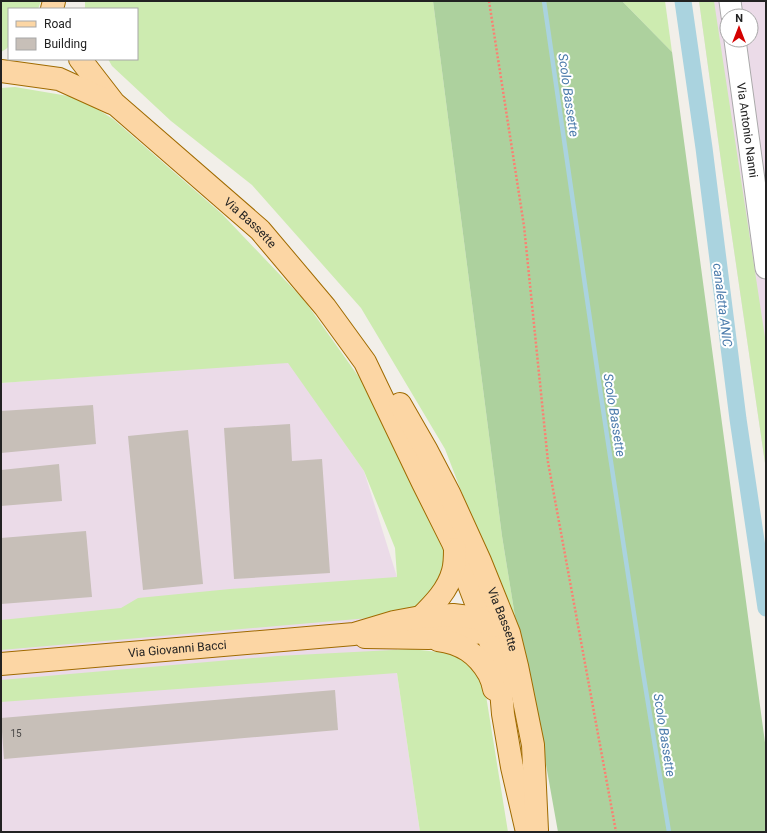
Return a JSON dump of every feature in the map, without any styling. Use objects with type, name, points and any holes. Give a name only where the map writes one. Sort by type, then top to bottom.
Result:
[{"type":"main road","points":[[1,66],[10,60]]},
{"type":"main road","name":"Via Bassette","points":[[81,60],[114,103],[260,230],[325,307],[365,362],[455,549],[485,626],[497,662],[503,714],[512,767],[527,832]]},
{"type":"main road","name":"Via Bassette","points":[[1,71],[59,79],[114,103]]},
{"type":"main road","name":"Via Bassette","points":[[365,362],[387,381],[427,451],[462,520],[509,633],[533,745],[538,832]]},
{"type":"main road","name":"Via Bassette","points":[[427,451],[428,473],[492,610],[491,619],[485,626]]},
{"type":"main road","points":[[421,617],[430,609],[446,589],[453,571],[455,549]]},
{"type":"main road","name":"Via Giovanni Bacci","points":[[1,664],[354,634],[394,622],[421,617],[453,615],[478,618],[485,626],[428,638]]},
{"type":"main road","name":"Via Bassette","points":[[485,626],[492,626],[499,636],[536,801]]},
{"type":"main road","name":"Via Giovanni Bacci","points":[[354,634],[368,638],[428,638],[446,641],[463,647],[477,657],[489,674],[503,714]]},
{"type":"street","name":"Via Antonio Nanni","points":[[736,48],[766,268]]},
{"type":"path","points":[[489,1],[524,226],[548,462],[616,832]]},
{"type":"shaded area","points":[[699,1],[766,1],[766,470],[722,168]]},
{"type":"shaded area","points":[[288,362],[364,471],[397,577],[397,673],[420,832],[1,832],[1,383]]},
{"type":"green space","points":[[1,1],[41,1],[38,8],[8,8],[8,47],[1,52]]},
{"type":"green space","points":[[85,1],[433,1],[502,536],[519,641],[445,449],[361,308],[252,185],[171,121],[112,66],[109,60],[138,60],[138,8],[85,8]]},
{"type":"green space","points":[[433,1],[622,1],[672,52],[766,750],[766,832],[558,832],[538,720],[519,641],[502,536]]},
{"type":"green space","points":[[622,1],[665,1],[672,52]]},
{"type":"green space","points":[[699,1],[714,1],[719,34],[719,48],[721,48],[766,344],[766,470]]},
{"type":"green space","points":[[15,87],[80,98],[113,119],[222,214],[304,300],[366,387],[435,516],[446,555],[442,573],[432,596],[416,608],[369,618],[1,650],[1,620],[121,608],[138,598],[230,589],[397,577],[395,548],[364,471],[288,363],[1,383],[1,88]]},
{"type":"green space","points":[[412,649],[455,654],[483,677],[508,832],[420,832],[397,673],[1,702],[1,680],[277,656]]},
{"type":"building","points":[[93,405],[96,444],[1,453],[1,411]]},
{"type":"building","points":[[290,424],[292,461],[322,459],[330,573],[234,579],[224,428]]},
{"type":"building","points":[[188,430],[203,584],[143,590],[128,436]]},
{"type":"building","points":[[59,464],[62,501],[1,506],[1,470]]},
{"type":"building","points":[[86,531],[92,597],[1,604],[1,538]]},
{"type":"building","points":[[335,690],[338,730],[4,759],[1,718]]},
{"type":"waterway","name":"Scolo Bassette","points":[[544,1],[601,396],[669,832]]},
{"type":"waterway","name":"canaletta ANIC","points":[[683,1],[704,148],[738,419],[766,608]]}]
